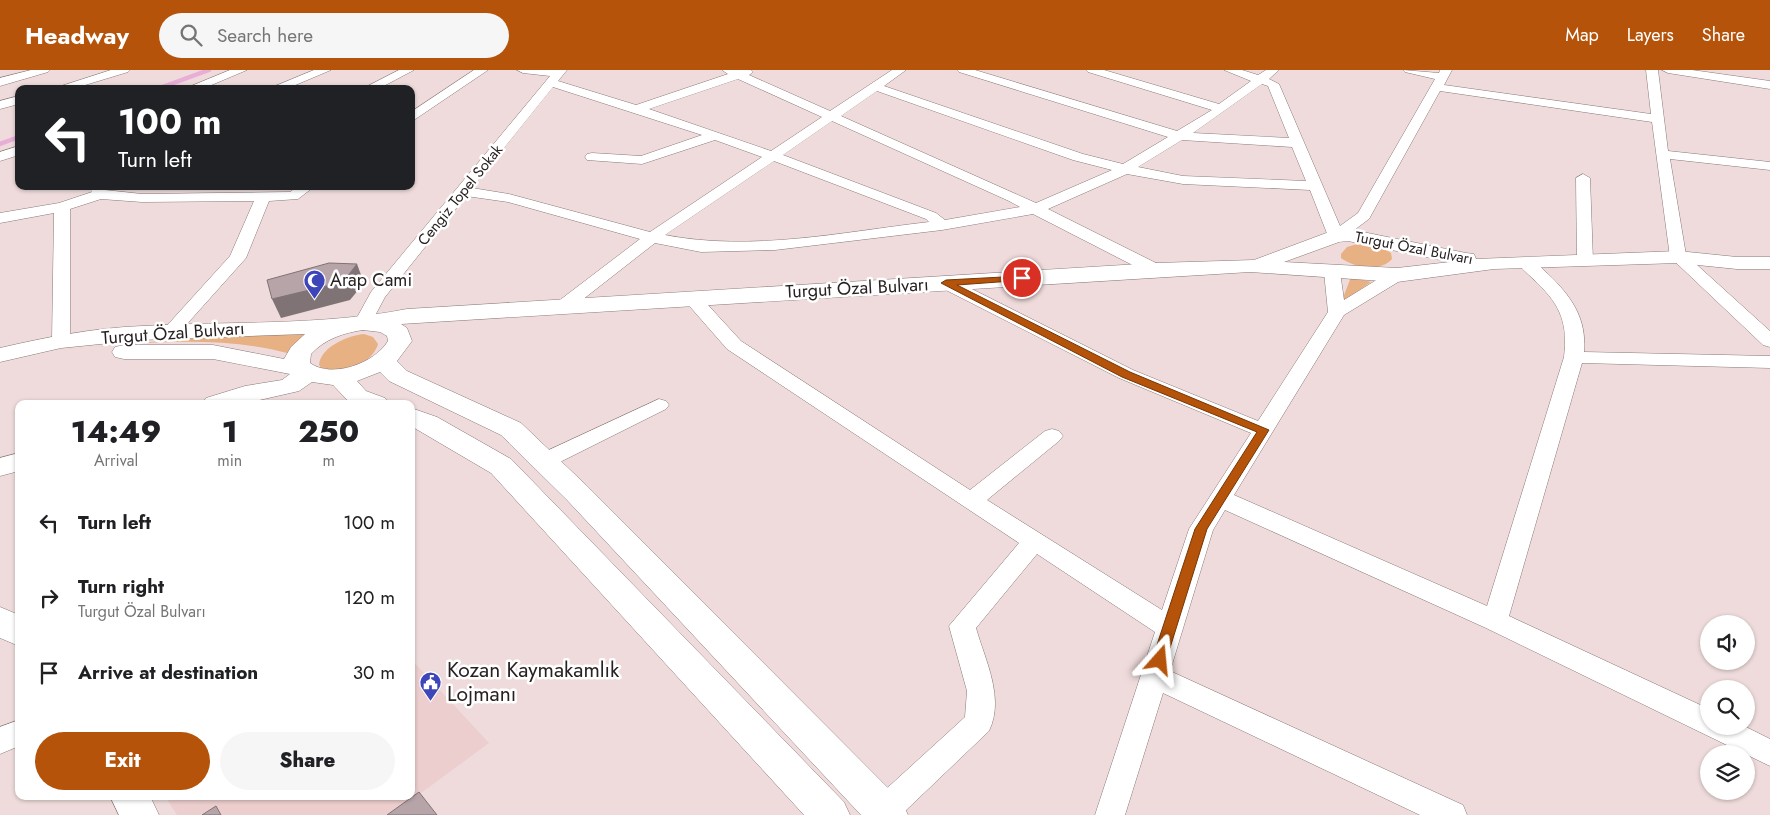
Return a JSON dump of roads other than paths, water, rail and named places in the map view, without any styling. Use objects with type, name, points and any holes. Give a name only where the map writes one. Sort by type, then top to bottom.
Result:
[{"type":"main road","name":"Turgut Özal Bulvarı","points":[[1250,266],[1336,236],[1348,235],[1446,256],[1494,263]]},
{"type":"main road","points":[[1332,272],[1325,259],[1325,254],[1326,249],[1336,236]]},
{"type":"main road","points":[[1381,241],[1406,261],[1405,267],[1397,276]]},
{"type":"main road","name":"Turgut Özal Bulvarı","points":[[1678,257],[1717,248],[1770,247]]},
{"type":"main road","name":"Turgut Özal Bulvarı","points":[[0,356],[204,351],[295,387],[299,352],[318,336],[361,324],[407,316],[525,310],[691,297],[1250,266],[1397,276],[1494,263],[1678,257],[1737,263],[1770,263]]},
{"type":"main road","name":"Turgut Özal Bulvarı","points":[[336,377],[364,371],[392,354],[404,340],[442,326],[525,310]]},
{"type":"main road","name":"Turgut Özal Bulvarı","points":[[0,356],[61,341],[172,330],[361,324],[390,326],[397,332],[401,338],[392,354]]},
{"type":"main road","points":[[392,354],[398,376],[511,428],[886,813]]},
{"type":"main road","points":[[227,400],[245,394],[295,387],[336,377],[357,397],[365,400]]},
{"type":"main road","points":[[415,418],[428,423],[501,466],[830,815]]},
{"type":"main road","points":[[0,467],[15,463]]},
{"type":"main road","points":[[0,620],[15,630]]},
{"type":"street","points":[[0,82],[44,70]]},
{"type":"street","points":[[72,85],[124,70]]},
{"type":"street","points":[[201,85],[241,70]]},
{"type":"street","points":[[285,85],[325,70]]},
{"type":"street","points":[[376,85],[408,70]]},
{"type":"street","points":[[415,115],[482,70]]},
{"type":"street","points":[[523,70],[557,75],[639,108],[775,155],[931,216],[942,225]]},
{"type":"street","points":[[639,108],[733,73],[754,70]]},
{"type":"street","points":[[562,307],[653,238],[900,70]]},
{"type":"street","points":[[963,70],[1179,136],[1298,143]]},
{"type":"street","points":[[1092,70],[1219,108]]},
{"type":"street","points":[[1230,70],[1268,75]]},
{"type":"street","points":[[1410,70],[1441,78],[1658,119]]},
{"type":"street","points":[[1652,70],[1662,154],[1678,257],[1770,341]]},
{"type":"street","points":[[1668,70],[1770,86]]},
{"type":"street","points":[[733,73],[1036,209],[1156,270]]},
{"type":"street","name":"Cengiz Topel Sokak","points":[[361,324],[378,296],[557,75]]},
{"type":"street","points":[[462,191],[509,198],[653,238],[701,247],[775,245],[942,225],[1036,209],[1125,169],[1210,117],[1219,108],[1268,75]]},
{"type":"street","points":[[1268,75],[1336,236],[1364,216],[1441,78]]},
{"type":"street","points":[[876,87],[1005,130],[1078,157],[1125,169],[1183,180],[1316,186]]},
{"type":"street","points":[[0,105],[15,101]]},
{"type":"street","points":[[592,157],[642,160],[716,135]]},
{"type":"street","points":[[0,157],[15,151]]},
{"type":"street","points":[[1662,154],[1770,166]]},
{"type":"street","points":[[1582,178],[1585,261]]},
{"type":"street","points":[[0,218],[62,208],[98,190],[142,198],[293,196],[302,190]]},
{"type":"street","points":[[142,198],[157,190]]},
{"type":"street","points":[[172,330],[238,258],[263,197]]},
{"type":"street","points":[[61,341],[62,208]]},
{"type":"street","points":[[1364,216],[1381,241]]},
{"type":"street","points":[[1495,621],[1574,357],[1577,337],[1573,318],[1558,293],[1526,262]]},
{"type":"street","points":[[1332,272],[1337,312]]},
{"type":"street","points":[[1110,815],[1201,529],[1337,312],[1397,276]]},
{"type":"street","points":[[946,283],[1126,374],[1263,430]]},
{"type":"street","points":[[691,297],[734,345],[971,501],[1170,628]]},
{"type":"street","points":[[1574,357],[1770,362]]},
{"type":"street","points":[[544,461],[658,405]]},
{"type":"street","points":[[971,501],[1052,436]]},
{"type":"street","points":[[1220,499],[1495,621],[1700,719]]},
{"type":"street","points":[[886,813],[979,722],[981,691],[962,626],[1034,541]]},
{"type":"street","points":[[1154,676],[1452,815]]},
{"type":"street","points":[[0,741],[15,734]]},
{"type":"street","points":[[1734,735],[1770,752]]},
{"type":"waterway","points":[[168,85],[209,70]]},
{"type":"waterway","points":[[0,144],[15,138]]},
{"type":"place","name":"Arap Cami","points":[[314,299]]},
{"type":"place","name":"Kozan Kaymakamlık Lojmanı","points":[[431,701]]}]
